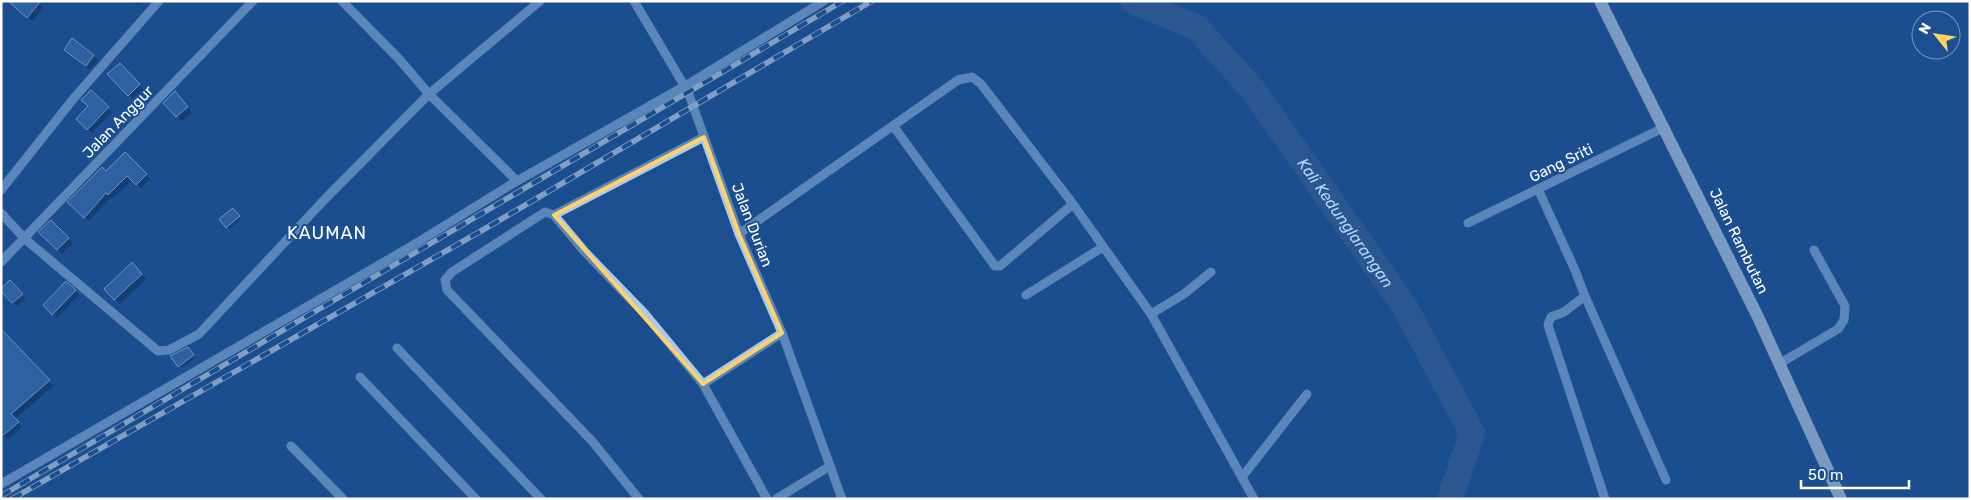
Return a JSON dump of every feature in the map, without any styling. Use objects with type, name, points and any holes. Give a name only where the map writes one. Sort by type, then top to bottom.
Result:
[{"type":"main road","name":"Jalan Rambutan","points":[[1600,1],[1665,127],[1758,317],[1841,499]]},
{"type":"street","points":[[1,190],[74,98],[159,1]]},
{"type":"street","name":"Jalan Anggur","points":[[1,262],[253,1]]},
{"type":"street","points":[[342,1],[399,59],[429,94],[517,181]]},
{"type":"street","points":[[1,213],[25,238],[158,351],[169,350],[199,334],[325,199],[429,94],[540,1]]},
{"type":"street","name":"Jalan Durian","points":[[634,1],[685,86],[739,234],[842,499]]},
{"type":"street","points":[[1,484],[392,257],[517,181],[685,86],[824,1]]},
{"type":"street","points":[[739,234],[894,127],[958,80],[972,77],[981,84],[1073,204],[1151,314],[1254,499]]},
{"type":"street","points":[[894,127],[995,266],[1000,266],[1073,204]]},
{"type":"street","name":"Gang Sriti","points":[[1468,224],[1665,127]]},
{"type":"street","points":[[554,215],[704,137]]},
{"type":"street","points":[[1538,189],[1666,480]]},
{"type":"street","points":[[639,499],[592,441],[447,290],[445,280],[452,272],[536,216],[545,212],[554,215],[585,252],[646,315],[703,384],[767,499]]},
{"type":"street","points":[[1026,295],[1103,247]]},
{"type":"street","points":[[1779,364],[1838,329],[1844,320],[1845,306],[1814,250]]},
{"type":"street","points":[[1151,314],[1184,294],[1211,272]]},
{"type":"street","points":[[1585,296],[1564,312],[1551,316],[1548,325],[1606,499]]},
{"type":"street","points":[[703,384],[778,335]]},
{"type":"street","points":[[397,348],[541,499]]},
{"type":"street","points":[[360,377],[476,499]]},
{"type":"street","points":[[1242,478],[1307,394]]},
{"type":"street","points":[[291,446],[343,499]]},
{"type":"street","points":[[777,498],[830,466]]},
{"type":"highlighted area","points":[[704,137],[739,234],[782,333],[703,384],[554,215]]},
{"type":"building","points":[[8,1],[41,1],[27,18]]},
{"type":"building","points":[[72,38],[94,55],[86,66],[64,50]]},
{"type":"building","points":[[120,63],[140,84],[128,96],[107,74]]},
{"type":"building","points":[[91,90],[109,107],[87,130],[76,119],[88,106],[81,100]]},
{"type":"building","points":[[175,91],[188,107],[176,117],[163,103]]},
{"type":"building","points":[[125,152],[147,174],[136,185],[127,176],[108,195],[106,193],[84,218],[67,202],[102,167],[106,171]]},
{"type":"building","points":[[233,208],[240,216],[226,228],[219,219]]},
{"type":"building","points":[[51,220],[69,238],[57,250],[38,232]]},
{"type":"building","points":[[132,262],[142,274],[114,300],[104,289]]},
{"type":"building","points":[[10,280],[23,294],[12,303],[1,291],[1,288]]},
{"type":"building","points":[[66,281],[76,290],[52,315],[43,305]]},
{"type":"building","points":[[1,329],[50,380],[11,414],[19,422],[1,437]]},
{"type":"building","points":[[188,347],[194,355],[178,367],[170,356]]},
{"type":"waterway","name":"Kali Kedunglarangan","points":[[1133,1],[1196,27],[1253,90],[1405,307],[1472,433],[1450,499]]},
{"type":"railway","points":[[1,496],[843,1]]},
{"type":"railway","points":[[12,499],[488,227],[872,1]]},
{"type":"district","name":"KAUMAN","points":[[327,233]]}]
